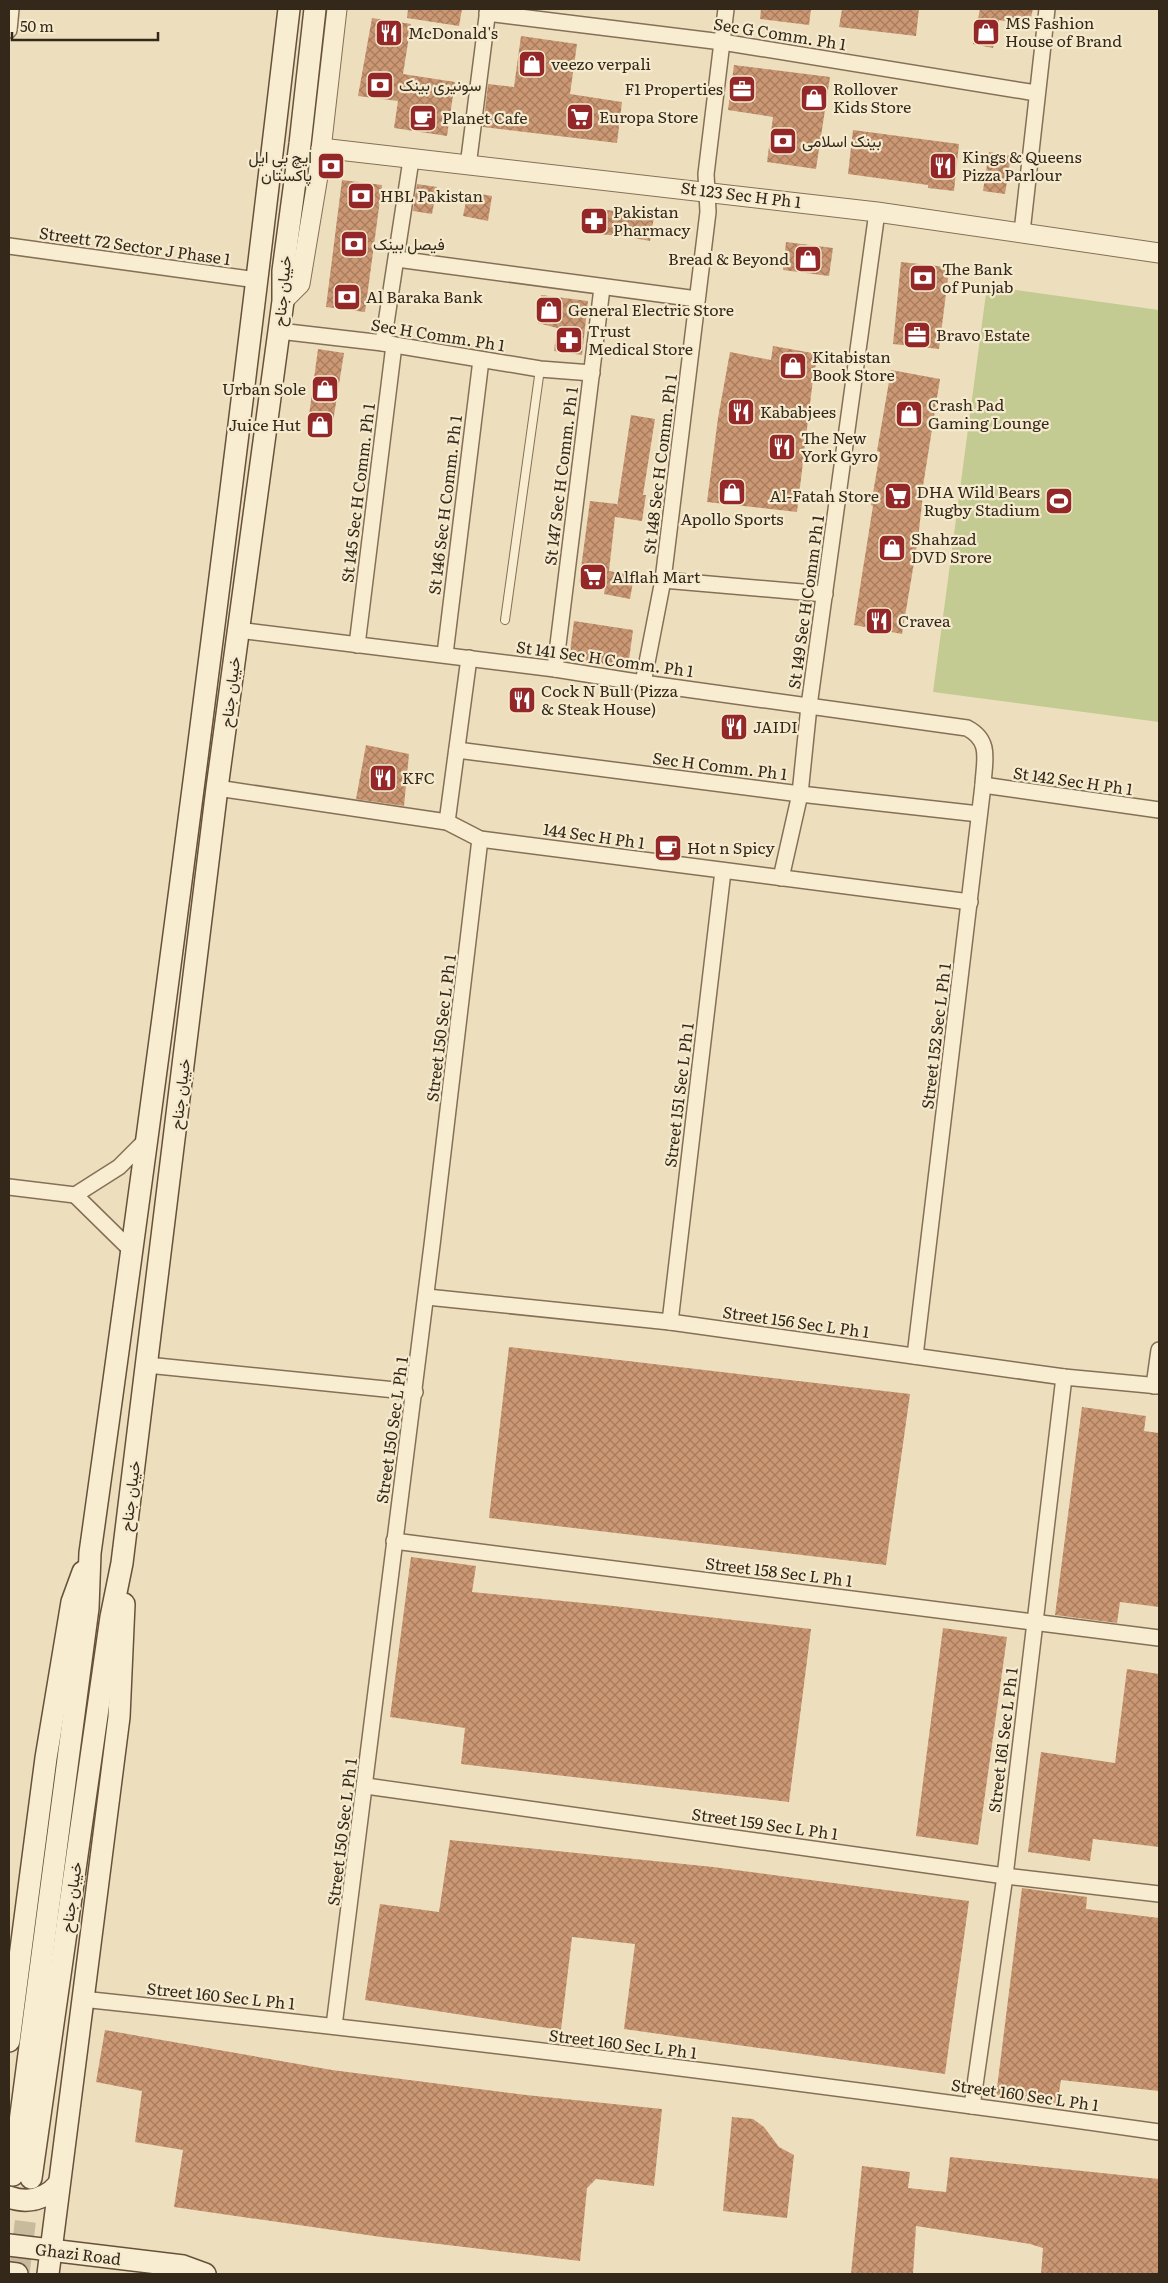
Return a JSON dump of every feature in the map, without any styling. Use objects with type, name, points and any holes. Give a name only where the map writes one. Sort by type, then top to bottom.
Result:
[{"type":"main road","name":"خیبان جناح","points":[[289,9],[257,280],[147,1139],[90,1553],[88,1608],[22,2176],[111,1617],[122,1563],[217,788],[283,301],[283,271],[315,9]]},
{"type":"main road","points":[[9,2041],[13,1983],[46,1758],[72,1602],[90,1553]]},
{"type":"main road","points":[[48,2274],[119,1717],[124,1617],[122,1563]]},
{"type":"main road","points":[[9,2196],[19,2200],[34,2200],[48,2194],[59,2184]]},
{"type":"main road","name":"Ghazi Road","points":[[9,2245],[50,2252],[183,2266],[205,2274]]},
{"type":"main road","name":"Ghazi Road","points":[[9,2273],[17,2274]]},
{"type":"street","points":[[9,30],[11,9]]},
{"type":"street","points":[[283,301],[300,284],[321,148],[337,9]]},
{"type":"street","name":"St 148 Sec H Comm. Ph 1","points":[[643,683],[663,580],[708,212],[706,174],[726,9]]},
{"type":"street","points":[[1022,232],[1036,93],[1047,9]]},
{"type":"street","name":"Sec G Comm. Ph 1","points":[[468,166],[488,11],[722,42],[1036,93]]},
{"type":"street","name":"St 123 Sec H Ph 1","points":[[321,148],[411,160],[708,191],[877,212],[1159,253]]},
{"type":"street","name":"St 145 Sec H Comm. Ph 1","points":[[357,645],[397,259],[411,160]]},
{"type":"street","name":"St 149 Sec H Comm Ph 1","points":[[781,878],[800,794],[809,706],[877,212]]},
{"type":"street","name":"Streett 72 Sector J Phase 1","points":[[9,246],[257,280]]},
{"type":"street","points":[[397,259],[602,288],[697,299]]},
{"type":"street","name":"St 147 Sec H Comm. Ph 1","points":[[554,669],[602,288]]},
{"type":"street","name":"Sec H Comm. Ph 1","points":[[279,331],[388,344],[540,369],[592,373]]},
{"type":"street","name":"St 146 Sec H Comm. Ph 1","points":[[445,654],[481,360]]},
{"type":"street","points":[[663,580],[825,594]]},
{"type":"street","name":"St 141 Sec H Comm. Ph 1","points":[[238,630],[445,654],[967,728]]},
{"type":"street","points":[[447,822],[469,658]]},
{"type":"street","name":"Street 152 Sec L Ph 1","points":[[915,1356],[970,902],[982,785],[984,744],[977,734],[967,728]]},
{"type":"street","name":"Sec H Comm. Ph 1","points":[[457,750],[800,794],[979,814]]},
{"type":"street","name":"St 142 Sec H Ph 1","points":[[982,785],[1159,810]]},
{"type":"street","name":"144 Sec H Ph 1","points":[[217,788],[447,822],[480,839],[723,872],[970,902]]},
{"type":"street","name":"Street 150 Sec L Ph 1","points":[[334,2026],[366,1786],[394,1541],[427,1297],[480,839]]},
{"type":"street","name":"Street 151 Sec L Ph 1","points":[[670,1322],[723,872]]},
{"type":"street","points":[[75,1195],[119,1167],[147,1139]]},
{"type":"street","points":[[9,1187],[75,1195],[132,1250]]},
{"type":"street","name":"Street 156 Sec L Ph 1","points":[[427,1297],[670,1322],[1064,1377],[1157,1386]]},
{"type":"street","points":[[1157,1386],[1159,1350]]},
{"type":"street","points":[[147,1365],[415,1392]]},
{"type":"street","name":"Street 161 Sec L Ph 1","points":[[972,2106],[1005,1876],[1064,1377]]},
{"type":"street","name":"Street 158 Sec L Ph 1","points":[[394,1541],[1159,1638]]},
{"type":"street","name":"Street 159 Sec L Ph 1","points":[[366,1786],[1005,1876],[1159,1894]]},
{"type":"street","name":"Street 160 Sec L Ph 1","points":[[82,1999],[334,2026],[972,2106],[1159,2132]]},
{"type":"lane","points":[[505,620],[540,369]]},
{"type":"green space","name":"DHA Wild Bears Rugby Stadium","points":[[987,286],[1159,310],[1159,722],[933,692]]},
{"type":"building","points":[[408,9],[462,9],[459,26],[407,18]]},
{"type":"building","points":[[761,9],[811,9],[809,25],[760,19]]},
{"type":"building","points":[[842,9],[919,9],[916,36],[839,27]]},
{"type":"building","points":[[980,9],[1033,9],[1029,26],[999,20],[993,48],[973,44]]},
{"type":"building","points":[[372,18],[411,24],[403,74],[455,82],[447,136],[394,128],[398,101],[358,96]]},
{"type":"building","points":[[521,36],[577,44],[570,94],[622,102],[617,143],[483,127],[488,84],[514,87]]},
{"type":"building","points":[[734,65],[830,77],[816,169],[767,162],[773,117],[728,110]]},
{"type":"building","points":[[853,130],[959,144],[954,191],[928,188],[928,185],[848,174]]},
{"type":"building","points":[[989,152],[1011,156],[1005,194],[983,191]]},
{"type":"building","points":[[342,180],[382,185],[365,312],[326,307]]},
{"type":"building","points":[[417,184],[437,187],[432,214],[413,211]]},
{"type":"building","points":[[468,192],[492,196],[488,221],[463,216]]},
{"type":"building","points":[[588,207],[654,217],[650,241],[623,236],[584,233]]},
{"type":"building","name":"Bread & Beyond","points":[[786,242],[833,248],[829,276],[783,270]]},
{"type":"building","points":[[901,262],[946,267],[945,277],[948,278],[939,349],[893,344]]},
{"type":"building","points":[[541,295],[588,301],[582,355],[554,351],[557,328],[538,323]]},
{"type":"building","points":[[773,346],[818,354],[813,379],[797,512],[707,502],[718,418],[730,352],[771,360]]},
{"type":"building","points":[[318,349],[344,353],[331,434],[307,430]]},
{"type":"building","points":[[891,370],[940,379],[923,486],[918,539],[902,634],[854,625],[873,506],[871,505],[880,452],[877,451]]},
{"type":"building","points":[[631,415],[655,419],[643,495],[646,495],[642,521],[615,517],[609,571],[634,576],[630,599],[604,594],[605,587],[579,583],[590,501],[617,504],[617,507]]},
{"type":"building","points":[[574,621],[633,630],[628,667],[569,659]]},
{"type":"building","name":"KFC","points":[[366,745],[409,754],[404,806],[356,799]]},
{"type":"building","points":[[509,1347],[910,1394],[886,1565],[489,1518]]},
{"type":"building","points":[[1082,1407],[1146,1416],[1144,1431],[1159,1433],[1159,1607],[1120,1602],[1117,1623],[1055,1615]]},
{"type":"building","points":[[411,1557],[476,1566],[472,1592],[811,1629],[789,1802],[461,1764],[465,1728],[390,1717]]},
{"type":"building","points":[[943,1628],[1007,1637],[978,1845],[916,1836]]},
{"type":"building","points":[[1127,1669],[1159,1674],[1159,1847],[1093,1839],[1090,1861],[1028,1852],[1041,1752],[1115,1763]]},
{"type":"building","points":[[450,1840],[713,1867],[969,1901],[945,2074],[624,2029],[635,1944],[572,1937],[561,2030],[365,2000],[380,1904],[439,1912]]},
{"type":"building","points":[[1022,1888],[1087,1897],[1086,1909],[1159,1918],[1159,2091],[1061,2080],[1057,2105],[996,2096]]},
{"type":"building","points":[[105,2030],[332,2070],[526,2095],[662,2109],[654,2186],[596,2179],[587,2188],[580,2261],[381,2237],[174,2207],[183,2150],[135,2142],[142,2091],[96,2082]]},
{"type":"building","points":[[732,2117],[753,2119],[764,2127],[779,2147],[794,2155],[787,2218],[723,2211]]},
{"type":"building","points":[[950,2157],[1159,2179],[1159,2274],[1041,2274],[1043,2248],[1030,2244],[916,2226],[913,2274],[851,2274],[862,2166],[910,2172],[908,2188],[946,2192]]},
{"type":"tunnel","points":[[19,2274],[30,2183]]},
{"type":"place","name":"MS Fashion House of Brand","points":[[986,32]]},
{"type":"place","name":"McDonald's","points":[[389,33]]},
{"type":"place","name":"veezo verpali","points":[[532,64]]},
{"type":"place","name":"سونیری بینک","points":[[380,85]]},
{"type":"place","name":"F1 Properties","points":[[742,89]]},
{"type":"place","name":"Rollover Kids Store","points":[[814,98]]},
{"type":"place","name":"Europa Store","points":[[580,117]]},
{"type":"place","name":"Planet Cafe","points":[[423,118]]},
{"type":"place","name":"بینک اسلامی","points":[[783,141]]},
{"type":"place","name":"ایچ بی ایل پاکستان","points":[[331,166]]},
{"type":"place","name":"Kings & Queens Pizza Parlour","points":[[943,166]]},
{"type":"place","name":"HBL Pakistan","points":[[361,196]]},
{"type":"place","name":"Pakistan Pharmacy","points":[[594,221]]},
{"type":"place","name":"فیصل بینک","points":[[354,244]]},
{"type":"place","name":"Bread & Beyond","points":[[808,259]]},
{"type":"place","name":"The Bank of Punjab","points":[[923,278]]},
{"type":"place","name":"Al Baraka Bank","points":[[347,297]]},
{"type":"place","name":"General Electric Store","points":[[549,310]]},
{"type":"place","name":"Bravo Estate","points":[[917,335]]},
{"type":"place","name":"Trust Medical Store","points":[[569,340]]},
{"type":"place","name":"Kitabistan Book Store","points":[[793,366]]},
{"type":"place","name":"Urban Sole","points":[[325,389]]},
{"type":"place","name":"Kababjees","points":[[741,412]]},
{"type":"place","name":"Crash Pad Gaming Lounge","points":[[909,414]]},
{"type":"place","name":"Juice Hut","points":[[320,425]]},
{"type":"place","name":"The New York Gyro","points":[[782,447]]},
{"type":"place","name":"Apollo Sports","points":[[732,492]]},
{"type":"place","name":"Al-Fatah Store","points":[[898,496]]},
{"type":"place","name":"DHA Wild Bears Rugby Stadium","points":[[1059,501]]},
{"type":"place","name":"Shahzad DVD Srore","points":[[892,548]]},
{"type":"place","name":"Alflah Mart","points":[[593,577]]},
{"type":"place","name":"Cravea","points":[[879,621]]},
{"type":"place","name":"Cock N Bull (Pizza & Steak House)","points":[[522,700]]},
{"type":"place","name":"JAIDI","points":[[734,727]]},
{"type":"place","name":"KFC","points":[[383,778]]},
{"type":"place","name":"Hot n Spicy","points":[[668,848]]}]
